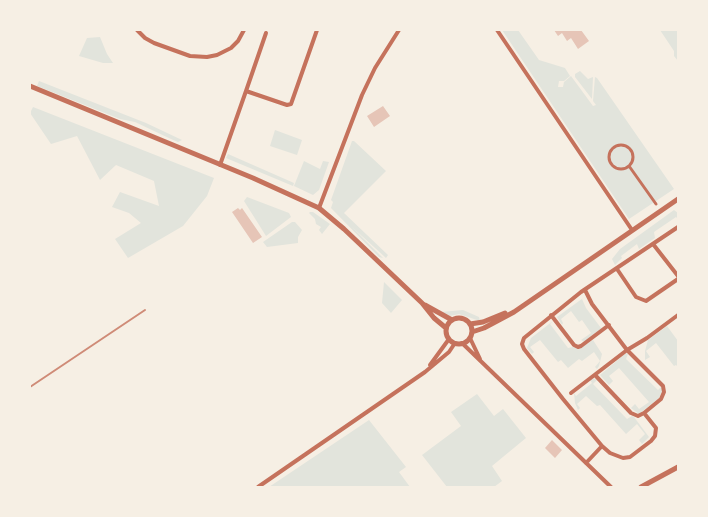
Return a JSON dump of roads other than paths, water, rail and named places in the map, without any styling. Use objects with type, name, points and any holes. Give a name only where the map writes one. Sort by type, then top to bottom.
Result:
[{"type":"street","points":[[137,30],[154,44],[190,56],[207,57],[217,55],[231,48],[238,41],[244,30]]},
{"type":"street","points":[[246,91],[287,105],[291,104],[317,30]]},
{"type":"street","points":[[319,208],[362,95],[399,30]]},
{"type":"street","points":[[497,30],[632,230]]},
{"type":"street","points":[[220,165],[266,33]]},
{"type":"street","points":[[30,86],[319,208],[344,229],[422,303],[434,318],[446,328],[449,339],[455,343],[462,343],[470,338],[472,332],[470,324],[462,318],[452,320],[422,303]]},
{"type":"street","points":[[624,145],[630,149],[633,155],[632,162],[629,166],[618,168],[611,164],[610,154],[614,147],[624,145]]},
{"type":"street","points":[[629,166],[656,204]]},
{"type":"street","points":[[472,332],[484,328],[518,309],[632,230],[677,201]]},
{"type":"street","points":[[644,413],[656,428],[655,436],[651,441],[630,457],[623,458],[610,453],[602,446],[563,400],[522,344],[524,338],[551,315],[678,227]]},
{"type":"street","points":[[617,269],[636,297],[646,301],[678,278],[653,244]]},
{"type":"street","points":[[585,290],[592,304],[627,350],[663,386],[664,392],[661,398],[644,413],[637,416],[631,413],[595,374]]},
{"type":"street","points":[[470,324],[483,322],[518,309]]},
{"type":"street","points":[[551,315],[574,345],[578,347],[582,346],[609,326]]},
{"type":"street","points":[[571,393],[627,350],[647,338],[678,315]]},
{"type":"street","points":[[446,328],[452,320]]},
{"type":"street","points":[[470,338],[481,362]]},
{"type":"street","points":[[425,372],[449,339]]},
{"type":"street","points":[[258,487],[425,372],[449,352],[455,343]]},
{"type":"street","points":[[462,343],[611,487]]},
{"type":"street","points":[[586,463],[602,446]]},
{"type":"street","points":[[641,487],[678,467]]},
{"type":"railway","points":[[30,387],[145,310]]}]
